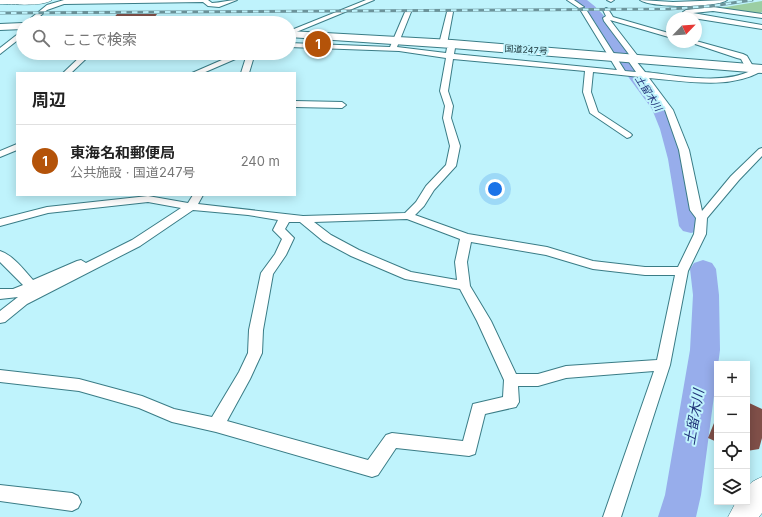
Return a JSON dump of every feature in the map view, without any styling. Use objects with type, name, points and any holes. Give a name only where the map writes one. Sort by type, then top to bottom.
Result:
[{"type":"highway","points":[[0,27],[16,26]]},
{"type":"highway","name":"国道247号","points":[[296,35],[394,45],[615,57],[757,69]]},
{"type":"main road","points":[[742,517],[762,490]]},
{"type":"street","points":[[0,2],[34,2],[48,0]]},
{"type":"street","points":[[36,16],[43,9],[55,3],[129,0],[206,0],[210,5],[219,5],[234,0]]},
{"type":"street","points":[[296,31],[371,0]]},
{"type":"street","points":[[570,0],[582,9],[624,72]]},
{"type":"street","points":[[610,18],[607,8],[611,0]]},
{"type":"street","points":[[643,0],[675,4],[724,0]]},
{"type":"street","points":[[762,16],[713,9],[686,12],[693,16],[762,27]]},
{"type":"street","points":[[296,45],[394,45],[408,12]]},
{"type":"street","points":[[408,216],[420,204],[430,188],[451,166],[455,146],[447,118],[449,106],[444,91],[450,12]]},
{"type":"street","points":[[666,34],[606,18],[606,21],[633,59],[640,73],[669,110],[684,150],[695,210],[702,218]]},
{"type":"street","points":[[0,52],[16,38]]},
{"type":"street","points":[[448,48],[589,70],[640,73],[699,80],[731,80],[754,73],[757,69],[740,56],[702,44]]},
{"type":"street","points":[[67,72],[80,60]]},
{"type":"street","points":[[198,72],[227,60]]},
{"type":"street","points":[[245,72],[249,60]]},
{"type":"street","points":[[589,70],[587,92],[594,113],[627,134]]},
{"type":"street","points":[[296,104],[342,105]]},
{"type":"street","points":[[0,154],[16,147]]},
{"type":"street","points":[[612,517],[663,365],[682,271],[700,234],[702,218],[735,178],[762,151]]},
{"type":"street","points":[[0,318],[22,301],[136,243],[191,207],[197,196]]},
{"type":"street","points":[[0,224],[47,210],[148,199],[191,207],[248,212],[285,218],[303,219],[408,216],[466,237],[547,251],[593,266],[645,271],[682,271]]},
{"type":"street","points":[[216,425],[245,375],[255,353],[256,330],[268,273],[280,255],[288,238],[279,230],[285,218]]},
{"type":"street","points":[[303,219],[327,238],[355,253],[408,276],[433,278],[464,286]]},
{"type":"street","points":[[0,376],[79,385],[142,402],[172,415],[216,425],[372,468],[392,440],[469,449],[478,409],[511,402],[511,380],[484,321],[464,286],[461,262],[466,237]]},
{"type":"street","points":[[0,294],[14,294],[119,247],[136,243]]},
{"type":"street","points":[[0,255],[17,270],[31,286]]},
{"type":"street","points":[[511,380],[538,380],[566,372],[663,365]]},
{"type":"street","points":[[0,493],[72,502]]},
{"type":"green space","points":[[762,1],[762,12],[759,14],[720,8]]},
{"type":"building","points":[[117,14],[157,14],[156,16],[115,16]]},
{"type":"building","points":[[750,403],[762,409],[762,438],[759,449],[750,450]]},
{"type":"building","points":[[714,423],[714,441],[708,438]]},
{"type":"waterway","name":"土留木川","points":[[579,0],[599,19],[633,73],[653,96],[661,109],[670,129],[679,159],[691,226]]},
{"type":"waterway","name":"土留木川","points":[[677,517],[683,495],[705,350],[706,295],[703,269]]},
{"type":"railway","points":[[0,13],[669,9],[712,6],[752,0]]},
{"type":"place","name":"東海名和郵便局","points":[[318,44]]}]
